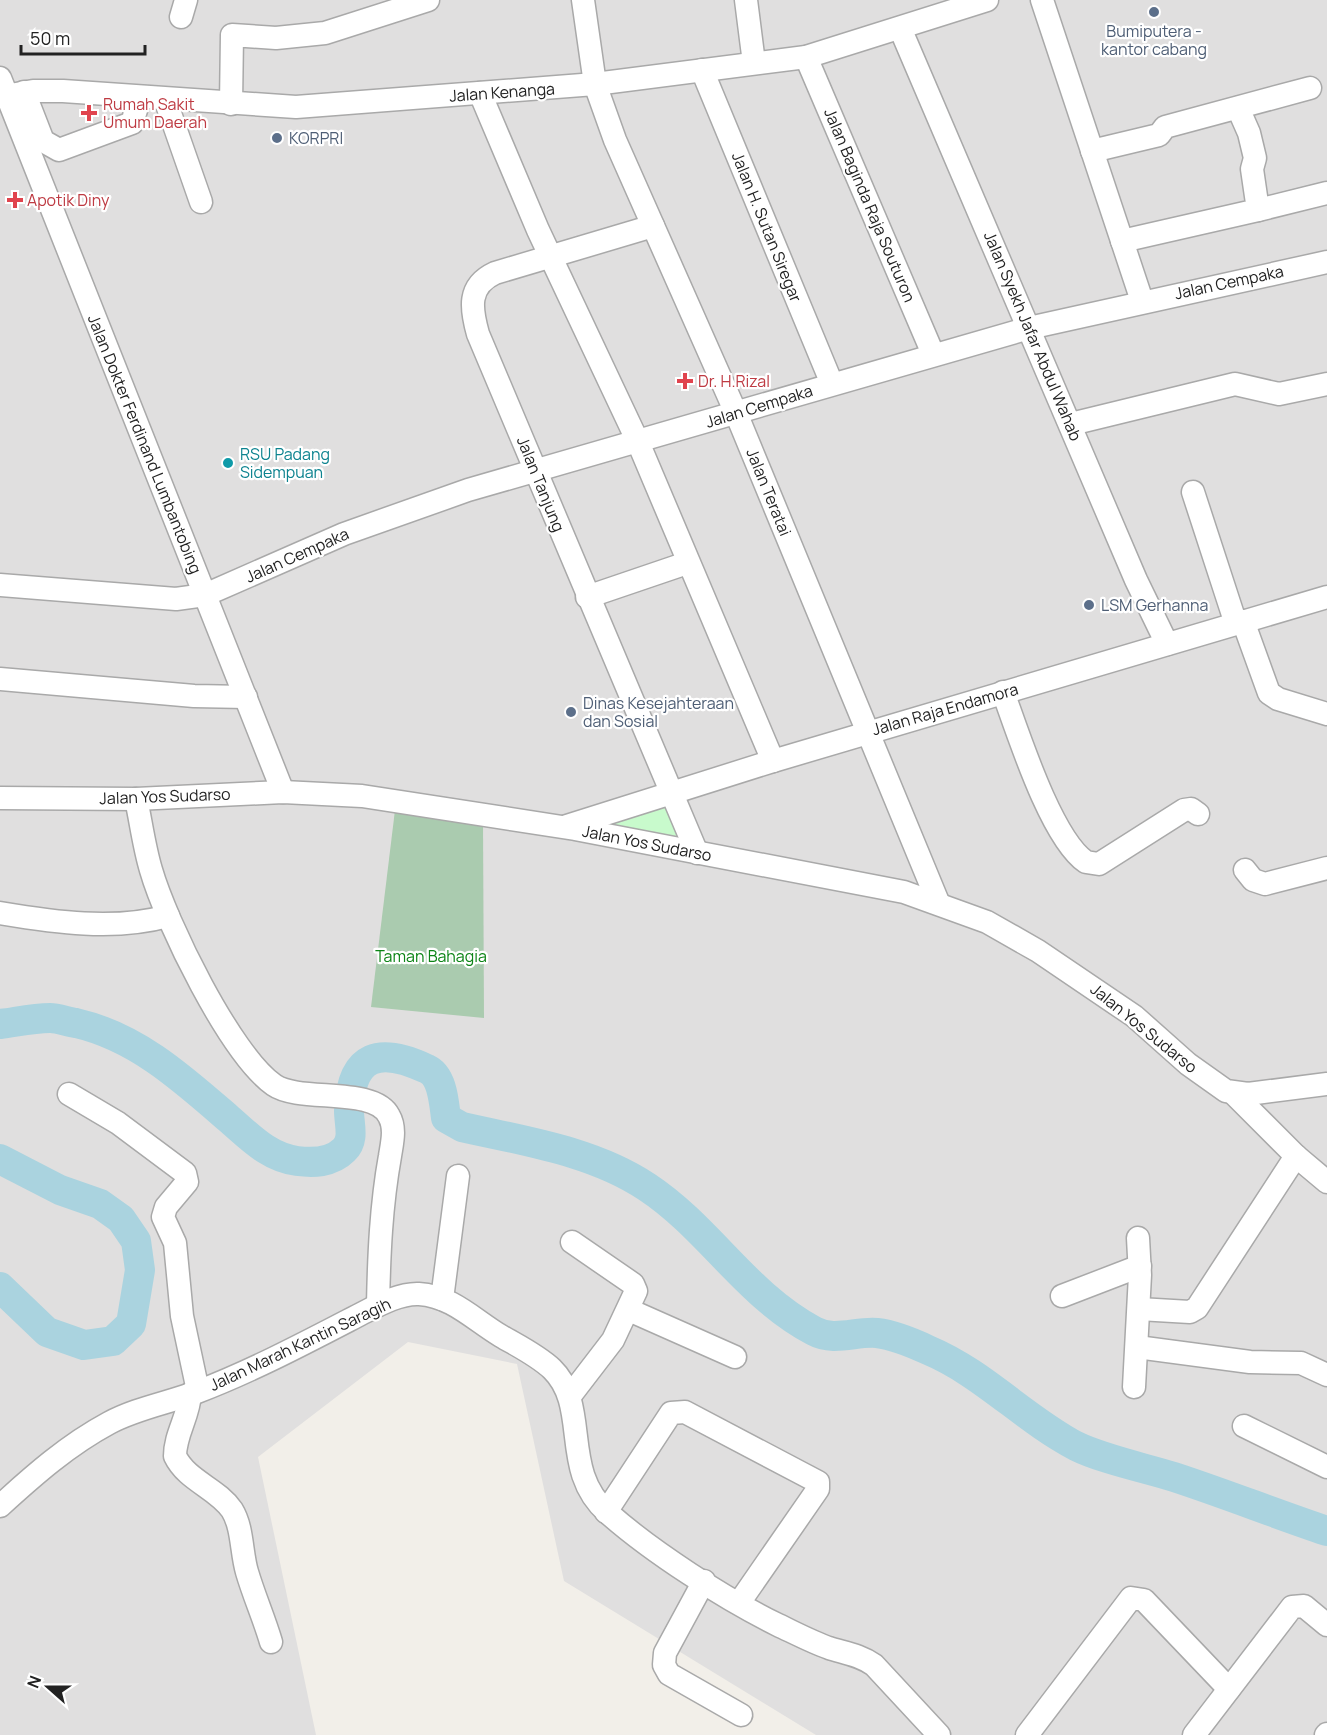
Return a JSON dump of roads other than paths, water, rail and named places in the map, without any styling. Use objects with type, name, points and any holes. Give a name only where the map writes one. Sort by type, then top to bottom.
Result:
[{"type":"street","points":[[231,104],[232,35],[276,38],[325,33],[428,0]]},
{"type":"street","name":"Jalan Teratai","points":[[583,0],[595,84],[615,140],[736,413],[938,902]]},
{"type":"street","points":[[746,0],[754,63]]},
{"type":"street","name":"Jalan Kenanga","points":[[8,90],[63,91],[231,104],[340,105],[595,84],[806,57],[987,0]]},
{"type":"street","points":[[1042,0],[1142,301]]},
{"type":"street","name":"Jalan Syekh Jafar Abdul Wahab","points":[[900,28],[1136,580],[1167,644]]},
{"type":"street","name":"Jalan Baginda Raja Souturon","points":[[806,57],[933,354]]},
{"type":"street","name":"Jalan H. Sutan Siregar","points":[[702,70],[832,384]]},
{"type":"street","points":[[1092,152],[1160,135],[1165,127],[1310,88]]},
{"type":"street","points":[[8,90],[43,141],[59,150],[132,123],[140,97]]},
{"type":"street","name":"Jalan Dokter Ferdinand Lumbantobing","points":[[8,90],[283,792]]},
{"type":"street","points":[[480,93],[551,256],[638,442],[687,563],[773,760]]},
{"type":"street","points":[[165,99],[201,202]]},
{"type":"street","points":[[1238,108],[1249,133],[1255,158],[1252,170],[1258,210]]},
{"type":"street","points":[[1122,241],[1327,193]]},
{"type":"street","name":"Jalan Tanjung","points":[[653,226],[485,278],[474,293],[471,302],[478,334],[587,597],[697,853]]},
{"type":"street","name":"Jalan Cempaka","points":[[0,584],[176,599],[205,595],[379,520],[536,471],[1029,328],[1142,301],[1327,262]]},
{"type":"street","points":[[1071,424],[1235,384],[1278,394],[1327,384]]},
{"type":"street","points":[[1193,492],[1240,622],[1269,693],[1278,699],[1327,714]]},
{"type":"street","points":[[587,597],[687,563]]},
{"type":"street","name":"Jalan Raja Endamora","points":[[564,827],[773,760],[1327,597]]},
{"type":"street","points":[[0,679],[194,696],[246,697]]},
{"type":"street","points":[[1003,692],[1035,780],[1053,818],[1086,862],[1099,864],[1184,810],[1191,809],[1198,814]]},
{"type":"street","name":"Jalan Yos Sudarso","points":[[0,798],[136,799],[283,792],[362,796],[420,803],[564,827],[904,892],[938,902],[987,922],[1038,951],[1134,1016],[1188,1064],[1219,1087],[1234,1094],[1296,1156],[1327,1182]]},
{"type":"street","points":[[136,799],[150,869],[168,916],[206,990],[247,1058],[279,1087],[370,1102],[385,1109],[393,1129],[382,1202],[378,1305]]},
{"type":"street","points":[[1245,870],[1253,880],[1265,884],[1327,868]]},
{"type":"street","points":[[0,913],[88,923],[119,923],[168,916]]},
{"type":"street","points":[[1234,1094],[1327,1084]]},
{"type":"street","points":[[69,1094],[118,1123],[185,1173],[187,1182],[166,1207],[163,1217],[175,1243],[182,1316],[194,1393],[176,1440],[175,1456],[191,1476],[231,1509],[240,1533],[247,1572],[271,1642]]},
{"type":"street","points":[[1139,1309],[1190,1312],[1197,1308],[1296,1156]]},
{"type":"street","points":[[442,1299],[458,1176]]},
{"type":"street","points":[[1134,1387],[1139,1309],[1138,1238]]},
{"type":"street","points":[[570,1396],[613,1340],[629,1310],[636,1286],[572,1242]]},
{"type":"street","points":[[1062,1296],[1140,1266]]},
{"type":"street","name":"Jalan Marah Kantin Saragih","points":[[0,1506],[40,1469],[109,1423],[133,1412],[194,1393],[248,1371],[378,1305],[409,1294],[442,1299],[541,1359],[561,1379],[570,1396],[576,1457],[590,1492],[606,1512],[739,1603],[818,1643],[862,1657],[874,1665],[939,1735]]},
{"type":"street","points":[[629,1310],[735,1357]]},
{"type":"street","points":[[1137,1347],[1250,1362],[1301,1363],[1327,1375]]},
{"type":"street","points":[[606,1512],[671,1413],[677,1411],[685,1412],[818,1482],[818,1489],[739,1603]]},
{"type":"street","points":[[1244,1426],[1327,1467]]},
{"type":"street","points":[[704,1581],[665,1653],[664,1665],[669,1674],[741,1715]]},
{"type":"street","points":[[1028,1735],[1131,1598],[1144,1600],[1229,1689]]},
{"type":"street","points":[[1194,1735],[1292,1607],[1304,1606],[1327,1625]]},
{"type":"waterway","points":[[0,1024],[53,1018],[76,1023],[119,1038],[158,1061],[268,1151],[287,1159],[303,1162],[328,1160],[347,1146],[351,1132],[349,1111],[351,1092],[355,1077],[362,1066],[382,1057],[410,1062],[432,1073],[440,1084],[446,1118],[462,1127],[581,1156],[604,1164],[647,1187],[690,1222],[768,1299],[814,1331],[829,1336],[877,1333],[910,1342],[967,1371],[1057,1435],[1086,1451],[1163,1474],[1327,1531]]},
{"type":"waterway","points":[[0,1159],[60,1190],[100,1204],[121,1219],[136,1241],[140,1270],[131,1324],[113,1341],[84,1345],[47,1332],[0,1287]]},
{"type":"place","name":"Bumiputera - kantor cabang","points":[[1154,12]]},
{"type":"place","name":"Rumah Sakit Umum Daerah","points":[[89,113]]},
{"type":"place","name":"KORPRI","points":[[277,138]]},
{"type":"place","name":"Apotik Diny","points":[[15,200]]},
{"type":"place","name":"Dr. H.Rizal","points":[[685,381]]},
{"type":"place","name":"RSU Padang Sidempuan","points":[[228,463]]},
{"type":"place","name":"LSM Gerhanna","points":[[1089,605]]},
{"type":"place","name":"Dinas Kesejahteraan dan Sosial","points":[[571,712]]},
{"type":"park label","name":"Taman Bahagia","points":[[431,956]]}]
